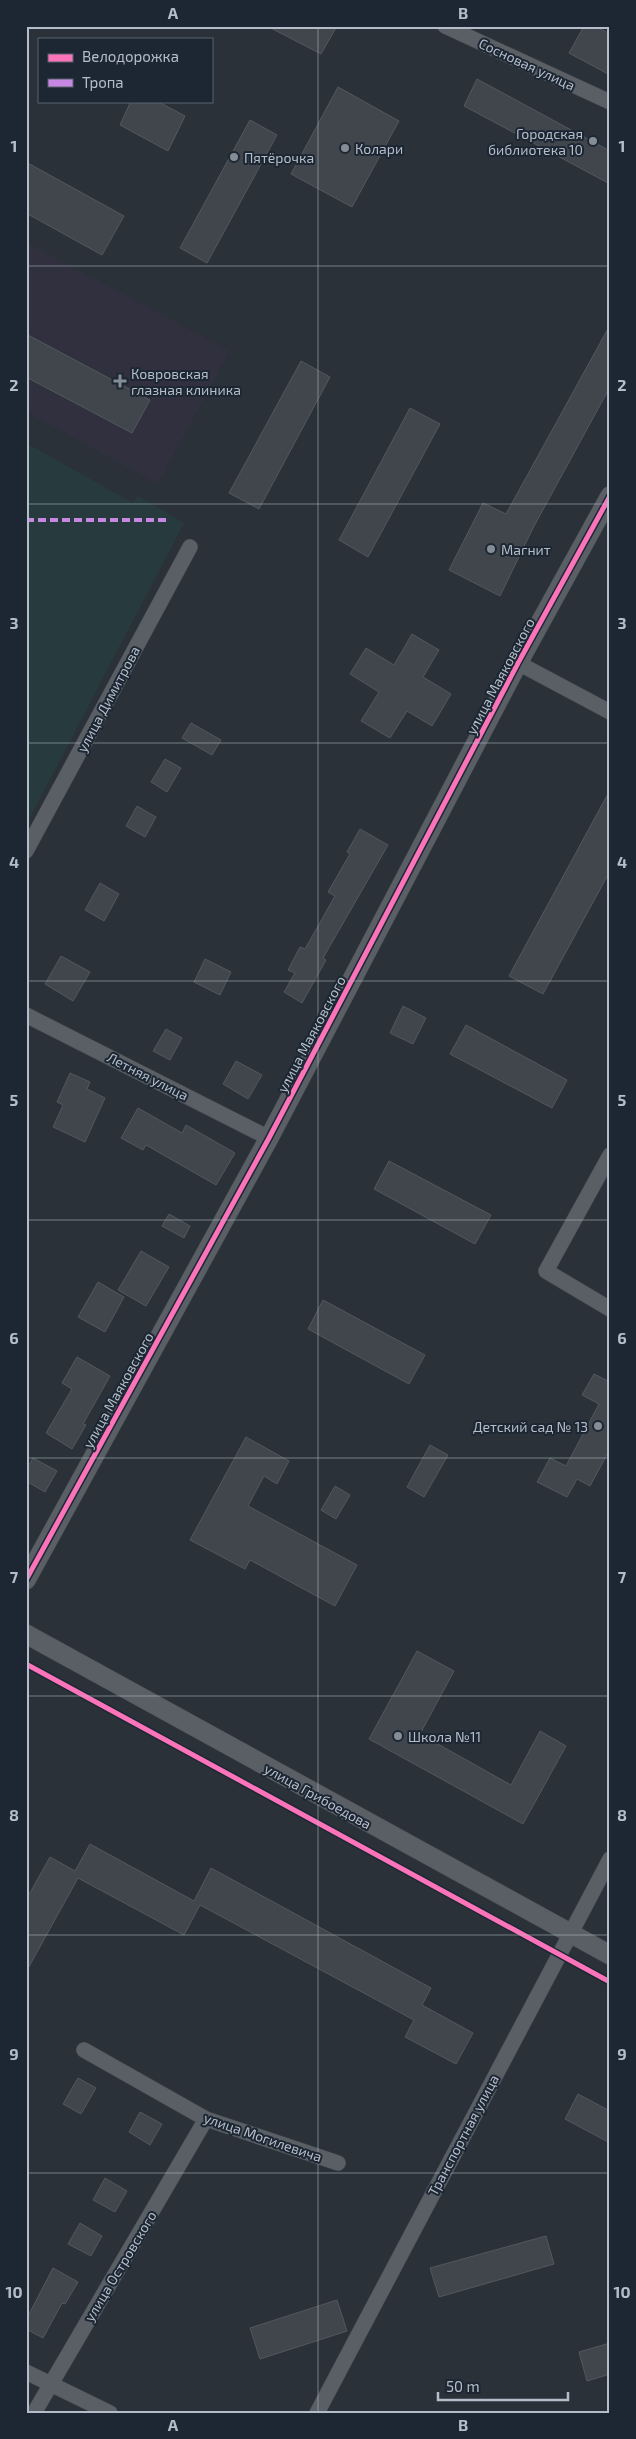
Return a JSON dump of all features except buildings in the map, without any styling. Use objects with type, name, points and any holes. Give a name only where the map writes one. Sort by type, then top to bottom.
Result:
[{"type":"street","name":"Сосновая улица","points":[[445,26],[610,102]]},
{"type":"street","name":"улица Маяковского","points":[[26,1580],[269,1138],[518,663],[610,496]]},
{"type":"street","name":"улица Димитрова","points":[[26,851],[190,547]]},
{"type":"street","points":[[518,663],[610,712]]},
{"type":"street","name":"Летняя улица","points":[[26,1015],[269,1138]]},
{"type":"street","points":[[610,1155],[546,1271],[610,1309]]},
{"type":"street","name":"улица Грибоедова","points":[[26,1634],[568,1934],[610,1955]]},
{"type":"street","name":"Транспортная улица","points":[[317,2413],[568,1934],[610,1859]]},
{"type":"street","name":"улица Могилевича","points":[[84,2050],[206,2119],[338,2163]]},
{"type":"street","name":"улица Островского","points":[[34,2413],[206,2119]]},
{"type":"street","points":[[26,2372],[110,2413]]},
{"type":"shaded area","name":"Ковровская глазная клиника","points":[[26,242],[230,351],[158,484],[26,412]]},
{"type":"green space","points":[[26,443],[133,503],[138,496],[184,523],[26,825]]},
{"type":"marked path","points":[[26,520],[170,520]]},
{"type":"cycle path","points":[[26,1580],[269,1138],[518,663],[610,496]]},
{"type":"cycle path","points":[[26,1664],[610,1982]]},
{"type":"place","name":"Городская библиотека 10","points":[[593,141]]},
{"type":"place","name":"Колари","points":[[345,148]]},
{"type":"place","name":"Пятёрочка","points":[[234,157]]},
{"type":"place","name":"Ковровская глазная клиника","points":[[120,381]]},
{"type":"place","name":"Магнит","points":[[491,549]]},
{"type":"place","name":"Детский сад № 13","points":[[598,1426]]},
{"type":"place","name":"Школа №11","points":[[398,1736]]}]
